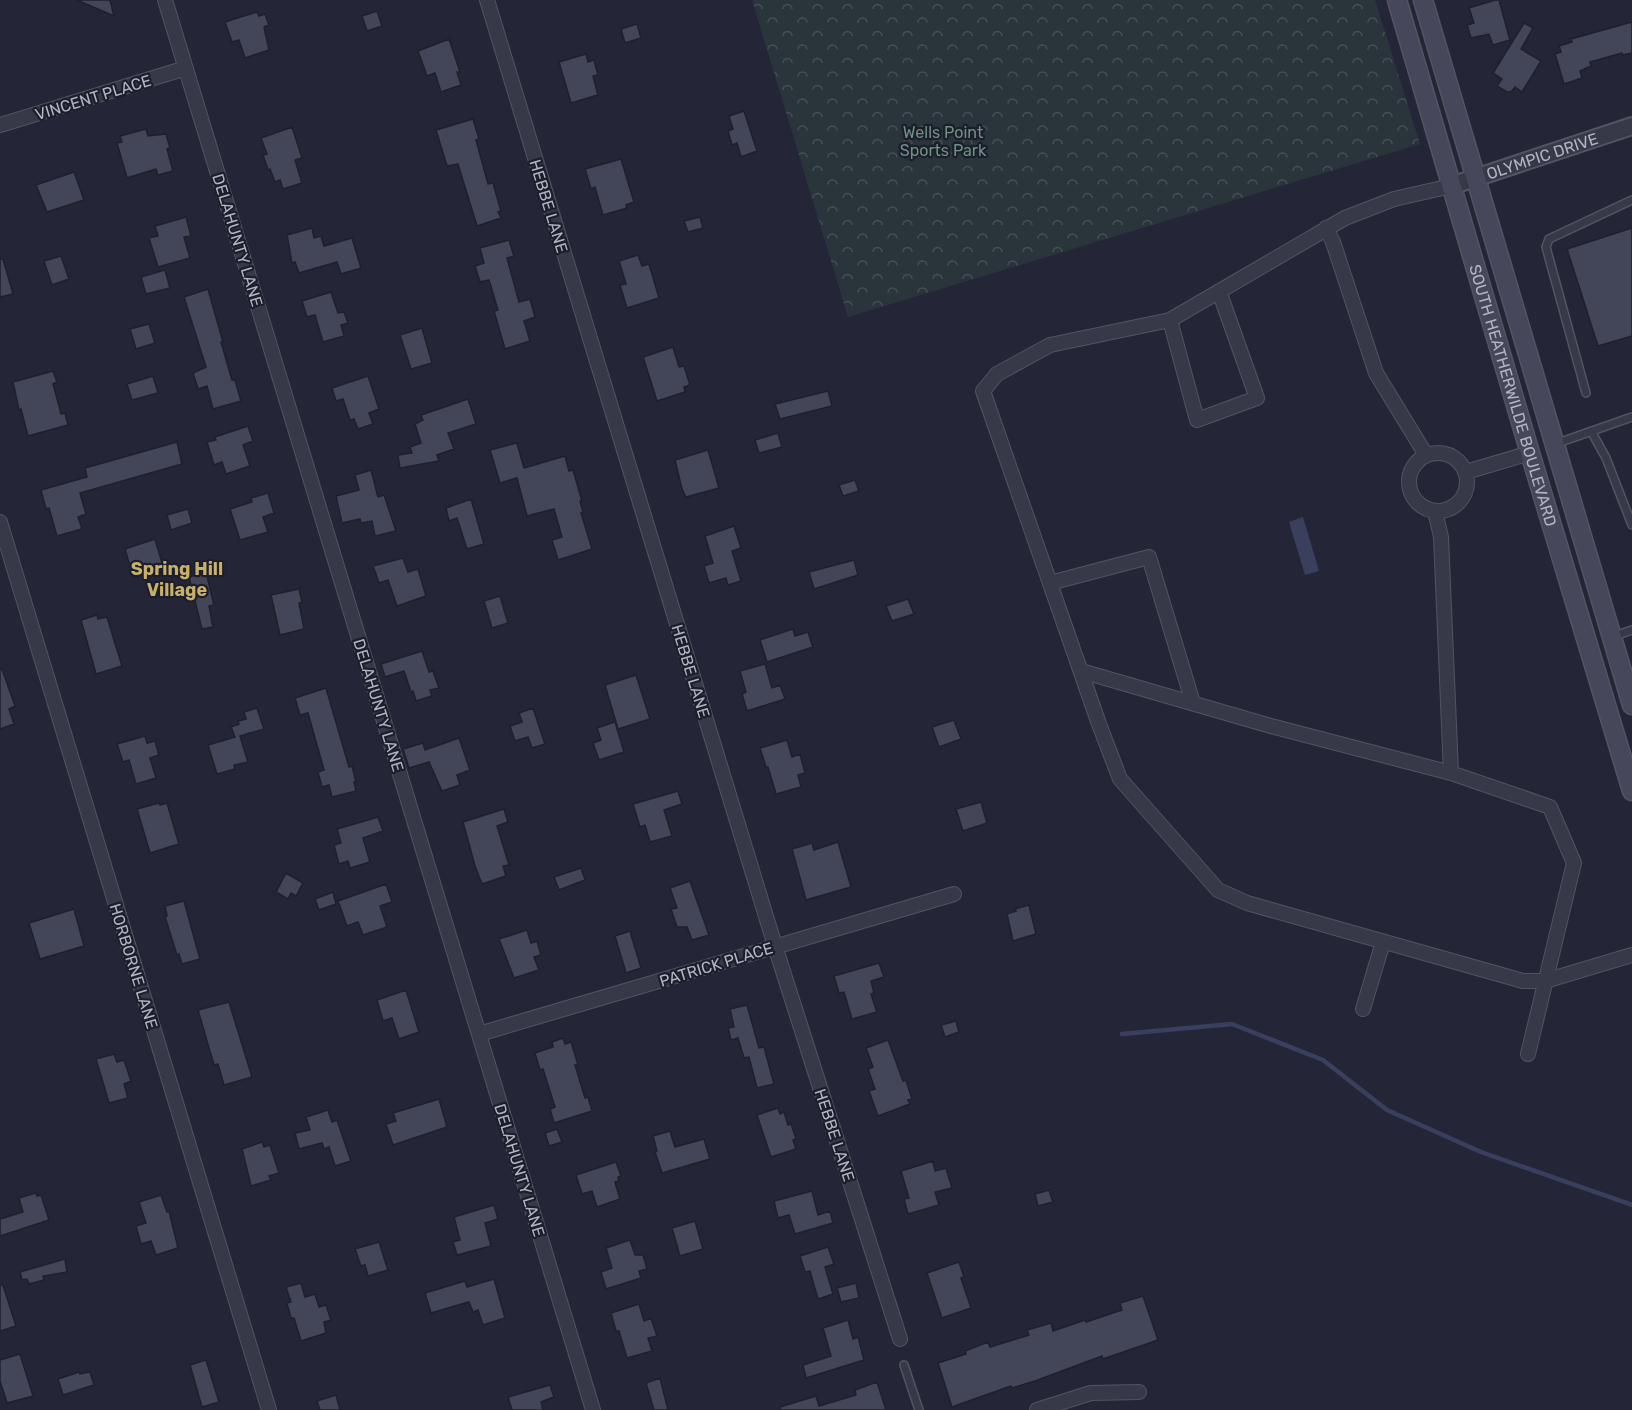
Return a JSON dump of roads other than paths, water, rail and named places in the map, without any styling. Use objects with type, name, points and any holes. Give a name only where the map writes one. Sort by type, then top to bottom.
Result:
[{"type":"main road","name":"SOUTH HEATHERWILDE BOULEVARD","points":[[1397,0],[1632,791]]},
{"type":"main road","name":"SOUTH HEATHERWILDE BOULEVARD","points":[[1423,0],[1632,705]]},
{"type":"main road","points":[[1530,453],[1554,444]]},
{"type":"street","name":"DELAHUNTY LANE","points":[[165,0],[593,1410]]},
{"type":"street","name":"HEBBE LANE","points":[[487,0],[775,946],[900,1339]]},
{"type":"street","name":"VINCENT PLACE","points":[[0,125],[186,68]]},
{"type":"street","name":"OLYMPIC DRIVE","points":[[1451,186],[1476,180],[1632,126]]},
{"type":"street","points":[[1451,186],[1394,199],[1345,218],[1170,320],[1050,345],[997,374],[983,391],[1120,778],[1218,890],[1247,903],[1523,981],[1545,981],[1632,955]]},
{"type":"street","points":[[1326,228],[1333,242],[1376,373],[1426,455]]},
{"type":"street","points":[[1170,320],[1197,420],[1257,398],[1219,291]]},
{"type":"street","points":[[1445,453],[1455,457],[1466,472],[1468,482],[1466,492],[1461,501],[1445,511],[1426,509],[1418,503],[1409,487],[1412,468],[1426,455],[1445,453]]},
{"type":"street","points":[[1466,472],[1530,453]]},
{"type":"street","points":[[1435,511],[1441,537],[1452,773]]},
{"type":"street","name":"HORBORNE LANE","points":[[0,522],[269,1410]]},
{"type":"street","points":[[1050,583],[1149,556],[1193,703]]},
{"type":"street","points":[[1081,671],[1452,773],[1550,807],[1574,863],[1528,1054]]},
{"type":"street","name":"PATRICK PLACE","points":[[479,1034],[954,894]]},
{"type":"street","points":[[1363,1009],[1383,942]]},
{"type":"street","points":[[1037,1410],[1091,1393],[1139,1392]]},
{"type":"lane","points":[[1586,393],[1546,247],[1549,239],[1632,200]]},
{"type":"lane","points":[[1554,444],[1632,417]]},
{"type":"lane","points":[[1591,430],[1606,458],[1631,516],[1632,525]]},
{"type":"lane","points":[[1611,637],[1632,630]]},
{"type":"lane","points":[[904,1365],[919,1410]]},
{"type":"water","points":[[1303,517],[1319,571],[1305,575],[1289,522]]},
{"type":"waterway","points":[[1122,1034],[1232,1024],[1323,1060],[1387,1110],[1481,1152],[1632,1205]]},
{"type":"district","name":"Spring Hill Village","points":[[177,579]]},
{"type":"park label","name":"Wells Point Sports Park","points":[[943,141]]}]
